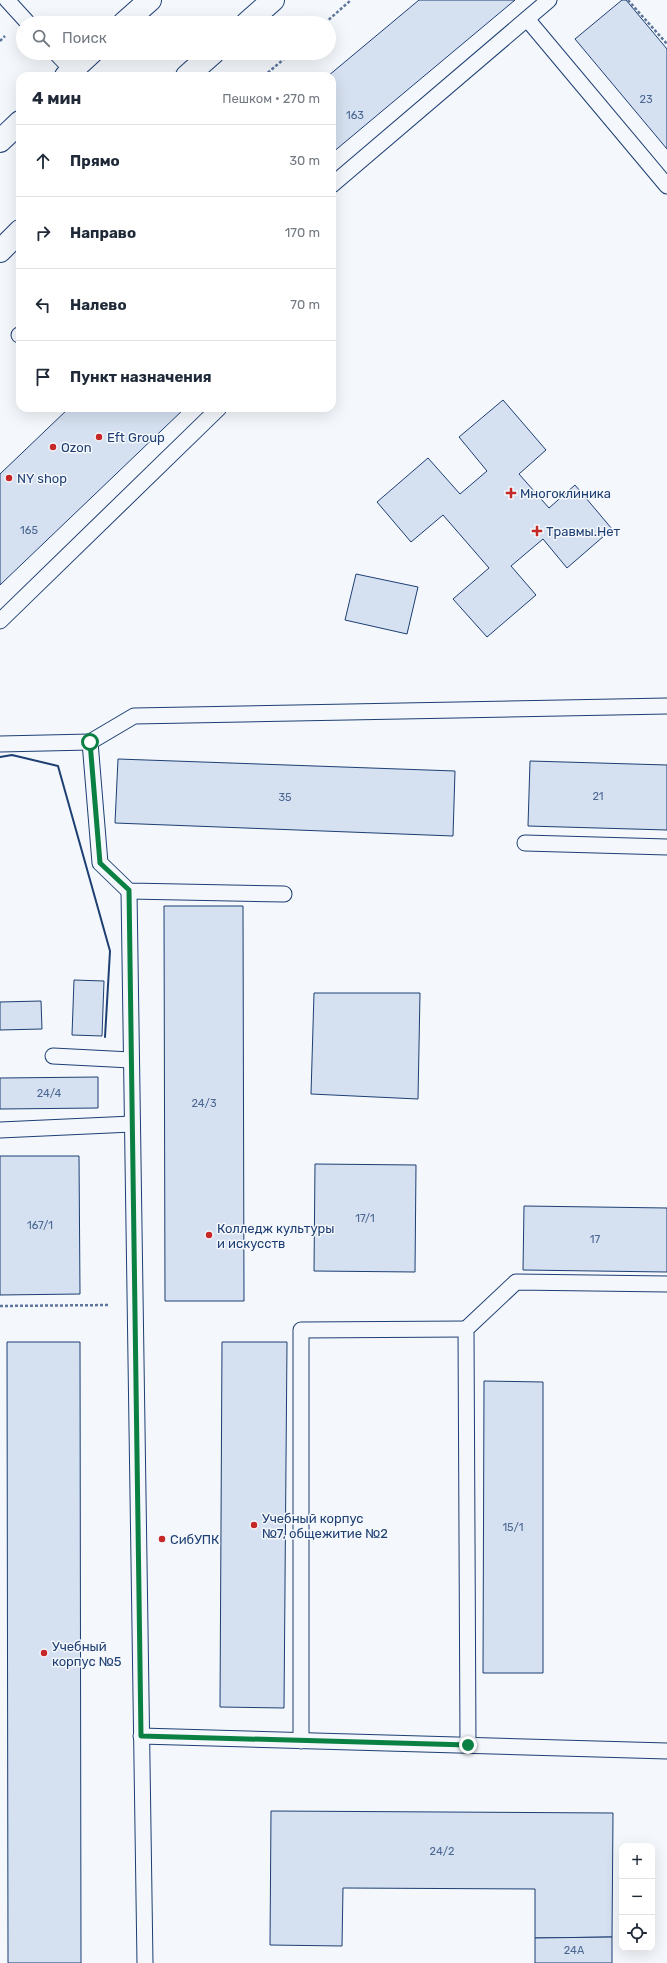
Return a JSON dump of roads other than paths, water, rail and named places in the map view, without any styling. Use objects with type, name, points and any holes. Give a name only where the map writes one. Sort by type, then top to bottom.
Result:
[{"type":"main road","points":[[132,16],[150,0]]},
{"type":"main road","points":[[255,16],[272,0]]},
{"type":"main road","points":[[70,72],[83,60]]},
{"type":"main road","points":[[192,72],[205,60]]},
{"type":"main road","points":[[0,142],[16,126]]},
{"type":"main road","points":[[0,251],[16,235]]},
{"type":"lane","points":[[7,0],[22,16]]},
{"type":"lane","points":[[336,182],[549,0]]},
{"type":"lane","points":[[527,19],[667,186]]},
{"type":"lane","points":[[61,60],[68,72]]},
{"type":"lane","points":[[0,621],[215,412]]},
{"type":"lane","points":[[0,744],[90,742],[134,716],[667,706]]},
{"type":"lane","points":[[90,742],[100,863],[129,890],[284,894]]},
{"type":"lane","points":[[525,843],[667,848]]},
{"type":"lane","points":[[129,890],[145,1963]]},
{"type":"lane","points":[[53,1056],[131,1060]]},
{"type":"lane","points":[[0,1130],[132,1124]]},
{"type":"lane","points":[[301,1741],[301,1330],[466,1329],[516,1282],[667,1284]]},
{"type":"lane","points":[[466,1329],[468,1745]]},
{"type":"lane","points":[[141,1736],[667,1751]]},
{"type":"place","name":"Eft Group","points":[[99,437]]},
{"type":"place","name":"Ozon","points":[[53,447]]},
{"type":"place","name":"NY shop","points":[[9,478]]},
{"type":"place","name":"Многоклиника","points":[[511,493]]},
{"type":"place","name":"Травмы.Нет","points":[[537,531]]},
{"type":"place","name":"Колледж культуры и искусств","points":[[209,1235]]},
{"type":"place","name":"Учебный корпус №7, общежитие №2","points":[[254,1525]]},
{"type":"place","name":"СибУПК","points":[[162,1539]]},
{"type":"place","name":"Учебный корпус №5","points":[[44,1653]]}]
